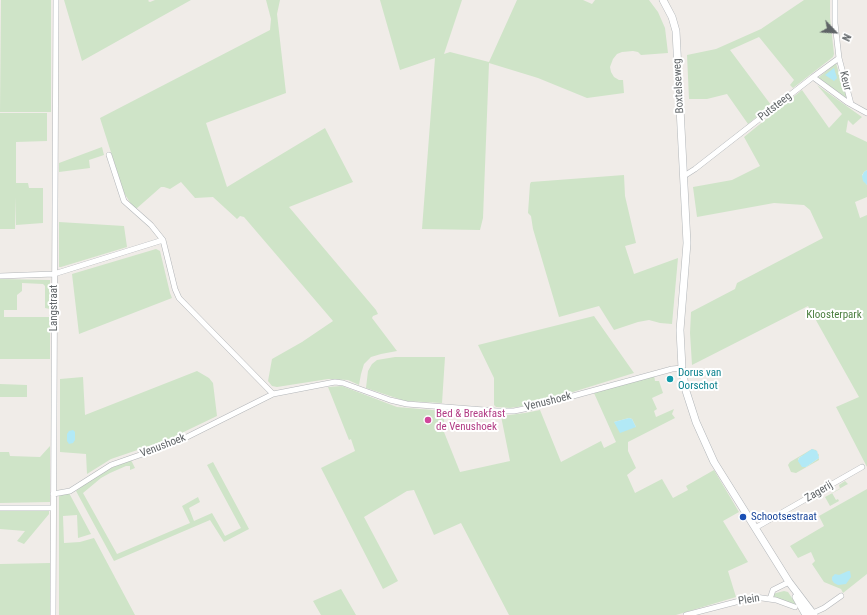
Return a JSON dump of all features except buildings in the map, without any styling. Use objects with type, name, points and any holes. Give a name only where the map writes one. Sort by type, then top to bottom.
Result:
[{"type":"main road","name":"Boxtelseweg","points":[[663,0],[672,17],[676,31],[684,176]]},
{"type":"main road","points":[[684,176],[687,243],[680,330],[682,368],[690,405],[701,435],[714,462],[809,614]]},
{"type":"street","name":"Langstraat","points":[[53,615],[52,508],[56,0]]},
{"type":"street","name":"Keur","points":[[835,0],[835,23],[839,58],[851,104]]},
{"type":"street","name":"Keur","points":[[813,77],[839,58]]},
{"type":"street","points":[[813,77],[851,104],[867,113]]},
{"type":"street","name":"Putsteeg","points":[[684,176],[813,77]]},
{"type":"street","points":[[109,154],[124,201],[130,208],[151,225],[162,240],[175,289],[179,298],[273,394]]},
{"type":"street","points":[[0,276],[54,274],[162,240]]},
{"type":"street","name":"Venushoek","points":[[53,494],[70,491],[110,465],[177,442],[273,394],[335,382],[343,383],[390,400],[407,404],[514,411],[672,369],[682,368]]},
{"type":"street","name":"Zagerij","points":[[755,528],[862,466]]},
{"type":"street","points":[[0,508],[52,508]]},
{"type":"street","name":"Plein","points":[[770,599],[773,590],[791,584]]},
{"type":"street","points":[[809,614],[841,596]]},
{"type":"street","name":"Plein","points":[[686,615],[705,612],[755,597],[770,599],[795,607]]},
{"type":"green space","points":[[1,0],[51,0],[51,112],[0,112]]},
{"type":"green space","points":[[64,0],[149,0],[148,1],[150,2],[155,0],[191,0],[82,61]]},
{"type":"green space","points":[[266,0],[280,0],[277,14],[286,93],[206,123],[227,187],[325,128],[353,182],[289,207],[376,310],[378,314],[372,318],[397,351],[371,357],[364,364],[359,385],[348,380],[328,379],[277,387],[272,386],[268,381],[272,359],[302,342],[333,321],[244,217],[240,216],[237,219],[213,197],[195,198],[181,182],[170,189],[161,187],[136,209],[124,193],[100,118],[270,30],[271,19]]},
{"type":"green space","points":[[380,0],[462,0],[444,54],[450,52],[489,62],[517,0],[583,0],[592,4],[595,0],[649,0],[658,12],[665,28],[668,53],[641,55],[638,52],[633,51],[617,54],[610,67],[614,77],[619,80],[623,80],[624,93],[587,98],[538,78],[489,63],[483,218],[480,230],[422,229],[435,58],[400,70]]},
{"type":"green space","points":[[804,0],[830,0],[833,57],[793,88],[790,85],[794,80],[759,37],[730,50],[771,105],[748,124],[727,94],[707,99],[689,99],[687,55],[716,49],[761,29]]},
{"type":"green space","points":[[836,63],[840,77],[850,101],[818,78]]},
{"type":"green space","name":"Kloosterpark","points":[[817,85],[862,117],[853,125],[848,120],[846,132],[867,142],[867,170],[862,175],[867,185],[867,197],[855,202],[860,218],[867,215],[867,467],[836,407],[859,397],[808,306],[692,365],[690,333],[691,312],[735,289],[737,283],[823,238],[810,210],[804,205],[774,203],[697,217],[693,187],[732,180],[760,166],[744,137],[802,90],[829,128],[842,114]]},
{"type":"green space","points":[[0,113],[47,113],[47,141],[16,142],[16,183],[28,183],[29,188],[43,188],[43,223],[16,225],[16,197],[15,229],[0,229]]},
{"type":"green space","points":[[102,147],[104,155],[89,160],[90,168],[59,172],[59,163]]},
{"type":"green space","points":[[624,175],[625,196],[636,243],[625,246],[634,274],[678,258],[672,324],[649,320],[614,330],[599,306],[559,317],[533,229],[531,216],[528,213],[530,184],[531,182]]},
{"type":"green space","points":[[59,222],[124,226],[127,247],[59,267]]},
{"type":"green space","points":[[156,249],[160,251],[172,298],[79,334],[72,274]]},
{"type":"green space","points":[[0,279],[50,280],[50,309],[45,308],[45,286],[43,284],[22,283],[22,291],[17,295],[17,310],[4,310],[4,317],[50,317],[50,359],[0,359]]},
{"type":"green space","points":[[594,316],[634,373],[531,405],[510,408],[496,407],[494,405],[494,378],[478,345]]},
{"type":"green space","points":[[395,357],[445,357],[442,403],[405,401],[366,388],[368,371],[372,364],[377,360]]},
{"type":"green space","points":[[197,371],[209,378],[213,383],[217,416],[167,440],[111,459],[87,474],[86,454],[60,452],[60,379],[83,377],[85,415]]},
{"type":"green space","points":[[654,375],[655,381],[659,381],[663,393],[652,398],[657,409],[654,411],[656,417],[674,409],[672,414],[675,418],[628,442],[628,451],[636,468],[627,475],[635,493],[662,479],[673,498],[688,490],[686,486],[714,470],[739,512],[723,521],[748,562],[728,571],[736,597],[676,615],[509,615],[461,523],[434,535],[414,490],[407,491],[364,517],[398,581],[383,589],[321,468],[355,451],[351,439],[349,440],[328,387],[342,386],[397,407],[444,411],[444,432],[460,472],[510,461],[501,416],[540,410],[561,462],[601,441],[604,448],[616,442],[594,393]],"holes":[[[629,418],[632,419],[636,427],[614,422]]]},
{"type":"green space","points":[[0,384],[27,385],[27,397],[0,397]]},
{"type":"green space","points":[[50,446],[50,502],[0,503],[0,452],[9,452],[10,456],[40,457]]},
{"type":"green space","points":[[812,449],[817,451],[798,459],[803,467],[806,467],[819,458],[819,460],[796,473],[791,472],[788,465],[790,462]]},
{"type":"green space","points":[[131,460],[135,468],[130,470],[130,466],[126,466],[110,473],[101,478],[83,493],[117,554],[190,523],[182,506],[198,497],[200,502],[189,508],[194,521],[212,513],[225,536],[241,528],[207,465],[213,462],[249,529],[224,542],[210,520],[114,561],[76,491],[95,476]]},
{"type":"green space","points":[[845,481],[848,484],[846,485],[840,488],[839,485]]},
{"type":"green space","points":[[867,489],[867,574],[843,593],[841,589],[824,582],[812,564],[815,561],[811,552],[798,558],[790,546],[824,526],[819,516]]},
{"type":"green space","points":[[69,493],[91,534],[78,538],[77,515],[63,516],[64,543],[80,542],[94,538],[135,615],[59,615],[59,496]]},
{"type":"green space","points":[[832,493],[836,500],[838,499],[839,501],[830,506],[825,497]]},
{"type":"green space","points":[[0,511],[49,511],[49,514],[24,544],[17,541],[25,531],[0,529]]},
{"type":"green space","points":[[50,563],[50,615],[0,615],[0,564]]},
{"type":"green space","points":[[341,589],[356,615],[321,615],[313,601]]},
{"type":"green space","points":[[784,591],[788,592],[798,607],[774,597],[772,594]]},
{"type":"water","points":[[834,68],[837,78],[834,81],[825,75]]},
{"type":"water","points":[[867,170],[867,185],[863,181],[862,176]]},
{"type":"water","points":[[629,418],[632,419],[636,427],[620,433],[614,422]]},
{"type":"water","points":[[73,430],[75,432],[75,440],[73,443],[69,444],[67,441],[67,434],[69,431]]},
{"type":"water","points":[[812,449],[817,451],[819,458],[806,467],[802,467],[798,461],[799,458]]},
{"type":"water","points":[[850,571],[851,577],[846,584],[838,585],[834,583],[832,577],[835,574],[839,575]]},
{"type":"place","name":"Dorus van Oorschot","points":[[670,379]]},
{"type":"place","name":"Bed & Breakfast de Venushoek","points":[[428,420]]},
{"type":"place","name":"Schootsestraat","points":[[743,517]]}]
